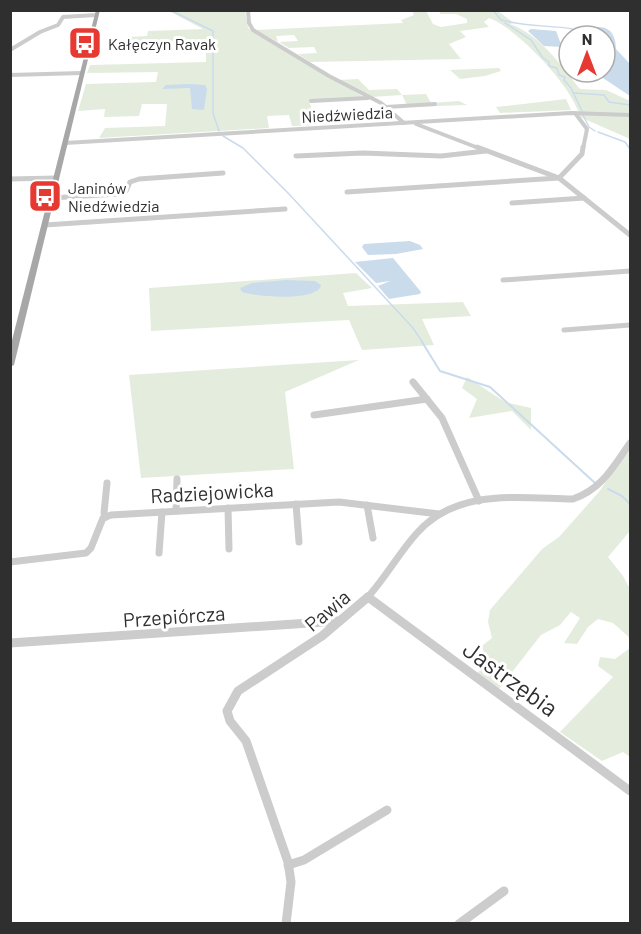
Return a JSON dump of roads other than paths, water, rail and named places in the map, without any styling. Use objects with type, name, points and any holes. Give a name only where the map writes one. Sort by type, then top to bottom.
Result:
[{"type":"main road","points":[[10,365],[97,13]]},
{"type":"street","points":[[254,10],[248,11],[249,23],[253,30],[386,107],[401,117],[404,123]]},
{"type":"street","points":[[10,50],[40,32],[58,25],[63,17],[97,13]]},
{"type":"street","points":[[10,75],[82,73]]},
{"type":"street","points":[[311,101],[369,98]]},
{"type":"street","points":[[386,107],[435,104]]},
{"type":"street","points":[[347,192],[559,178],[582,154],[587,129],[575,113]]},
{"type":"street","name":"Niedźwiedzia","points":[[65,143],[575,113],[630,115]]},
{"type":"street","points":[[414,122],[559,178],[630,235]]},
{"type":"street","points":[[296,156],[363,153],[441,156],[486,151]]},
{"type":"street","points":[[51,198],[118,194],[126,191],[130,182],[139,179],[223,173]]},
{"type":"street","points":[[10,179],[56,178]]},
{"type":"street","points":[[512,203],[584,198]]},
{"type":"street","points":[[45,225],[285,209]]},
{"type":"street","points":[[503,280],[630,271]]},
{"type":"street","points":[[564,330],[630,325]]},
{"type":"street","points":[[413,382],[447,429],[479,501]]},
{"type":"street","points":[[314,415],[427,399]]},
{"type":"street","name":"Pawia","points":[[286,924],[291,882],[288,865],[246,741],[230,721],[227,711],[238,691],[312,644],[368,597],[404,546],[422,526],[439,514],[455,504],[479,501],[573,499],[584,496],[603,485],[630,443]]},
{"type":"street","points":[[176,511],[177,479]]},
{"type":"street","points":[[10,562],[86,553],[106,517],[104,513],[107,483]]},
{"type":"street","name":"Radziejowicka","points":[[106,517],[339,502],[439,514]]},
{"type":"street","points":[[296,504],[299,542]]},
{"type":"street","points":[[367,505],[373,538]]},
{"type":"street","points":[[228,508],[229,549]]},
{"type":"street","points":[[159,553],[162,512]]},
{"type":"street","name":"Jastrzębia","points":[[368,597],[630,791]]},
{"type":"street","name":"Przepiórcza","points":[[10,643],[339,621]]},
{"type":"street","points":[[288,865],[304,860],[387,810]]},
{"type":"street","points":[[459,924],[504,891]]},
{"type":"water","points":[[531,29],[556,31],[557,47],[544,46],[528,31]]},
{"type":"water","points":[[617,50],[630,64],[630,96],[612,84],[617,84]]},
{"type":"water","points":[[166,85],[205,85],[207,89],[204,110],[192,109],[190,88],[162,89]]},
{"type":"water","points":[[410,241],[420,245],[423,249],[396,254],[368,255],[362,247],[364,244]]},
{"type":"water","points":[[393,258],[421,292],[420,294],[389,299],[378,286],[390,281],[376,283],[355,262]]},
{"type":"water","points":[[286,280],[315,281],[321,285],[314,292],[306,295],[283,297],[250,294],[242,292],[240,288],[252,283]]},
{"type":"waterway","points":[[170,10],[213,31],[213,113],[219,131]]},
{"type":"waterway","points":[[493,10],[501,20]]},
{"type":"waterway","points":[[502,20],[557,27]]},
{"type":"waterway","points":[[505,23],[531,40],[543,58],[549,62],[549,66],[557,68],[559,75],[565,77],[564,80],[573,93]]},
{"type":"waterway","points":[[573,93],[604,95],[609,102],[630,105]]},
{"type":"waterway","points":[[573,93],[582,111]]},
{"type":"waterway","points":[[583,115],[589,127],[595,131]]},
{"type":"waterway","points":[[598,132],[625,142],[630,149]]},
{"type":"waterway","points":[[223,136],[243,148],[289,194],[413,328],[423,343]]},
{"type":"waterway","points":[[422,342],[440,371],[490,387],[595,483]]},
{"type":"waterway","points":[[608,489],[622,496],[630,504]]},
{"type":"place","name":"Kałęczyn Ravak","points":[[85,43]]},
{"type":"place","name":"Janinów Niedźwiedzia","points":[[45,196]]}]
